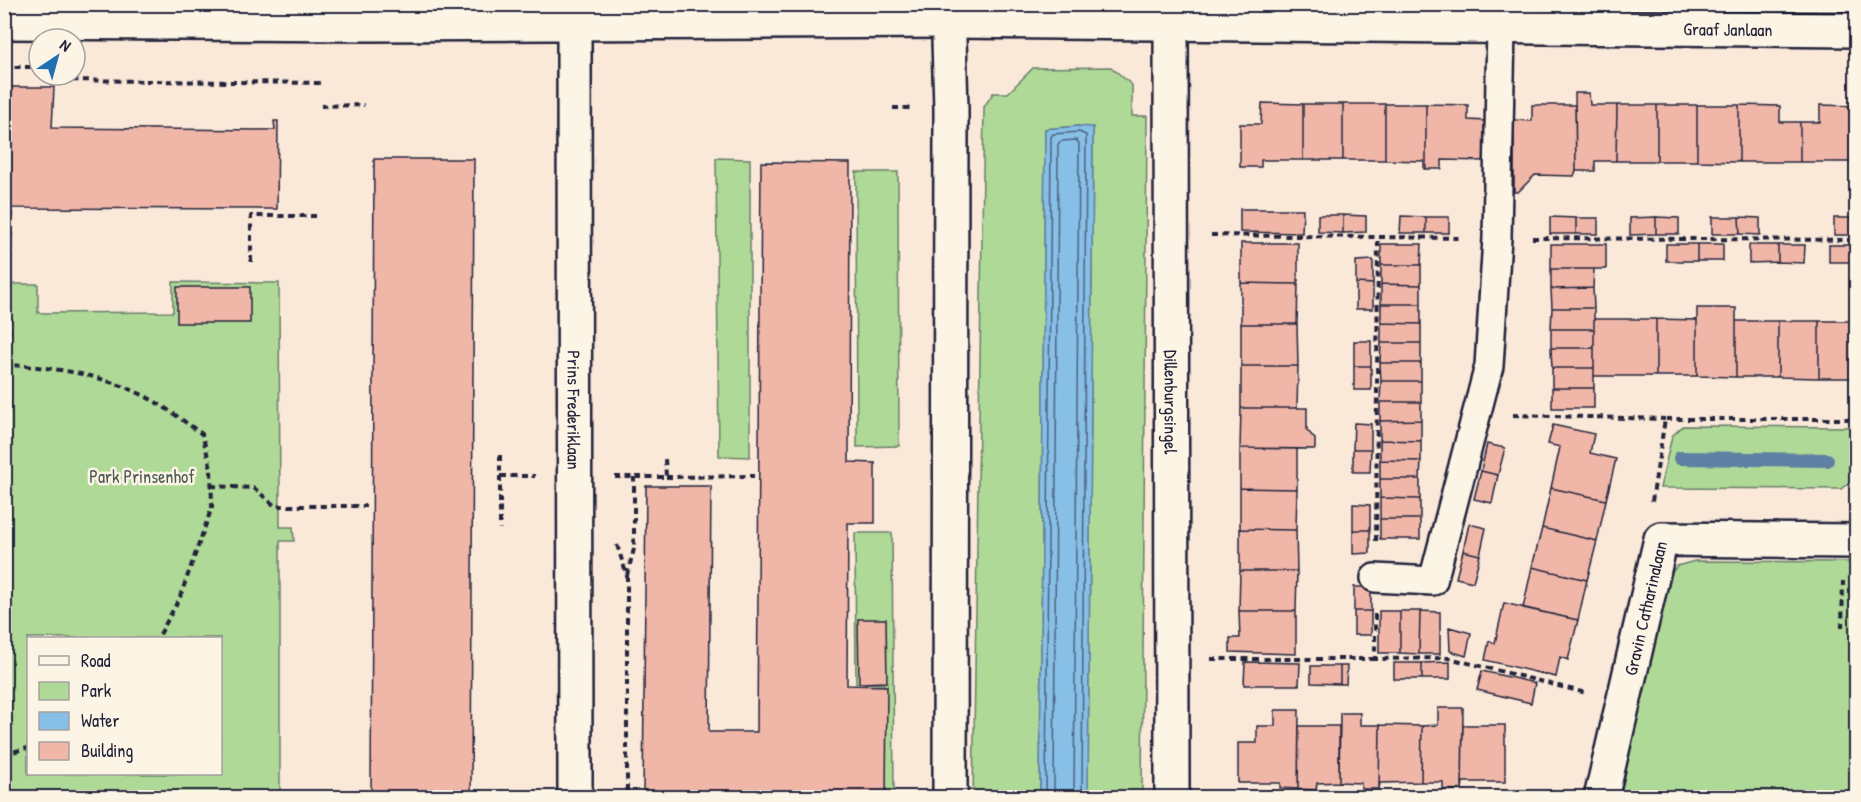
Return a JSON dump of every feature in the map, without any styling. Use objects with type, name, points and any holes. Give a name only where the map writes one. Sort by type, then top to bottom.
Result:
[{"type":"street","name":"Graaf Janlaan","points":[[4,22],[151,14],[574,14],[951,10],[1171,13],[1501,26],[1608,16],[1857,30]]},
{"type":"street","points":[[950,798],[951,10]]},
{"type":"street","name":"Dillenburgsingel","points":[[1171,13],[1172,798]]},
{"type":"street","name":"Prins Frederiklaan","points":[[574,14],[575,798]]},
{"type":"street","name":"Gravin Catharinalaan","points":[[1601,798],[1661,539],[1850,541]]},
{"type":"lane","points":[[1376,578],[1433,580],[1489,366],[1497,238],[1501,26]]},
{"type":"path","points":[[4,67],[27,67]]},
{"type":"path","points":[[87,80],[322,83]]},
{"type":"path","points":[[321,106],[364,105]]},
{"type":"path","points":[[11,208],[7,365],[112,382],[152,400],[202,434],[211,468],[212,507],[180,597],[159,637]]},
{"type":"path","points":[[251,262],[251,216],[320,216]]},
{"type":"path","points":[[1477,414],[1665,419],[1857,419]]},
{"type":"path","points":[[1661,539],[1651,504],[1665,419]]},
{"type":"path","points":[[500,455],[500,529]]},
{"type":"path","points":[[666,477],[754,476]]},
{"type":"path","points":[[627,798],[627,576],[634,549],[634,477]]},
{"type":"path","points":[[211,486],[254,488],[275,506],[366,506]]},
{"type":"path","points":[[1842,628],[1850,541]]},
{"type":"path","points":[[617,548],[627,576]]},
{"type":"path","points":[[1171,659],[1375,658]]},
{"type":"path","points":[[4,754],[27,748]]},
{"type":"green space","points":[[1111,67],[1132,85],[1132,116],[1147,116],[1142,797],[1088,797],[1093,128],[1079,126],[1045,129],[1040,797],[973,798],[984,107],[993,93],[1008,93],[1033,68]]},
{"type":"green space","points":[[716,158],[750,159],[750,457],[719,456]]},
{"type":"green space","points":[[856,172],[898,172],[899,446],[857,447]]},
{"type":"green space","name":"Park Prinsenhof","points":[[173,282],[279,283],[280,527],[293,527],[294,541],[280,541],[280,797],[5,798],[5,284],[38,284],[38,313],[173,312]]},
{"type":"green space","points":[[1683,426],[1856,427],[1854,480],[1841,489],[1660,488],[1672,436]]},
{"type":"green space","points":[[855,533],[892,533],[894,797],[885,797],[884,684],[856,683]]},
{"type":"green space","points":[[1695,561],[1856,562],[1856,797],[1630,798],[1630,792],[1616,793],[1665,581],[1677,566]]},
{"type":"water","points":[[1093,127],[1088,797],[1040,797],[1045,129]]},
{"type":"building","points":[[4,87],[54,87],[52,128],[275,130],[274,121],[278,121],[277,209],[4,208]]},
{"type":"building","points":[[1575,93],[1589,93],[1590,105],[1617,105],[1616,161],[1595,161],[1595,171],[1576,171]]},
{"type":"building","points":[[1262,103],[1303,104],[1303,160],[1261,160],[1261,167],[1240,167],[1240,124],[1261,124]]},
{"type":"building","points":[[1303,104],[1343,104],[1343,160],[1303,160]]},
{"type":"building","points":[[1343,104],[1385,104],[1385,160],[1343,160]]},
{"type":"building","points":[[1385,104],[1426,104],[1426,169],[1424,169],[1424,161],[1385,160]]},
{"type":"building","points":[[1426,104],[1468,105],[1468,120],[1487,121],[1487,161],[1442,160],[1442,169],[1426,169]]},
{"type":"building","points":[[1532,105],[1575,105],[1576,171],[1574,176],[1535,175],[1518,192],[1514,192],[1514,120],[1532,121]]},
{"type":"building","points":[[1617,105],[1657,105],[1657,161],[1616,161]]},
{"type":"building","points":[[1657,105],[1697,105],[1697,161],[1657,161]]},
{"type":"building","points":[[1697,105],[1739,105],[1739,162],[1697,161]]},
{"type":"building","points":[[1739,105],[1780,106],[1780,122],[1800,122],[1800,162],[1739,162]]},
{"type":"building","points":[[1820,105],[1856,106],[1856,162],[1800,162],[1800,122],[1820,122]]},
{"type":"building","points":[[374,159],[474,159],[471,798],[371,798]]},
{"type":"building","points":[[761,162],[850,163],[849,462],[875,463],[875,523],[848,523],[847,685],[887,686],[886,798],[643,798],[646,486],[711,486],[709,732],[757,732]]},
{"type":"building","points":[[1240,209],[1303,209],[1302,233],[1240,232]]},
{"type":"building","points":[[1318,215],[1343,215],[1343,233],[1318,232]]},
{"type":"building","points":[[1343,215],[1366,216],[1366,232],[1343,233]]},
{"type":"building","points":[[1401,216],[1426,217],[1426,233],[1400,233]]},
{"type":"building","points":[[1426,217],[1449,217],[1449,233],[1426,233]]},
{"type":"building","points":[[1550,217],[1576,218],[1576,234],[1550,234]]},
{"type":"building","points":[[1656,217],[1679,218],[1679,234],[1656,234]]},
{"type":"building","points":[[1656,217],[1656,234],[1630,235],[1630,218]]},
{"type":"building","points":[[1712,217],[1739,217],[1740,234],[1712,234]]},
{"type":"building","points":[[1739,217],[1760,218],[1760,235],[1740,234]]},
{"type":"building","points":[[1576,218],[1598,218],[1598,234],[1576,234]]},
{"type":"building","points":[[1834,218],[1856,218],[1856,235],[1834,235]]},
{"type":"building","points":[[1241,243],[1298,243],[1298,284],[1241,283]]},
{"type":"building","points":[[1381,244],[1422,244],[1421,265],[1381,265]]},
{"type":"building","points":[[1551,244],[1606,244],[1606,269],[1551,269]]},
{"type":"building","points":[[1666,244],[1697,244],[1697,261],[1666,261]]},
{"type":"building","points":[[1697,244],[1723,244],[1723,261],[1697,261]]},
{"type":"building","points":[[1749,245],[1778,245],[1778,262],[1749,263]]},
{"type":"building","points":[[1778,245],[1805,245],[1804,263],[1778,262]]},
{"type":"building","points":[[1829,245],[1856,245],[1856,262],[1829,262]]},
{"type":"building","points":[[1373,260],[1373,284],[1356,283],[1356,261]]},
{"type":"building","points":[[1381,265],[1421,265],[1421,285],[1381,284]]},
{"type":"building","points":[[1551,269],[1594,269],[1593,288],[1551,289]]},
{"type":"building","points":[[1241,283],[1298,284],[1297,324],[1241,324]]},
{"type":"building","points":[[1356,283],[1373,284],[1373,309],[1356,309]]},
{"type":"building","points":[[1381,284],[1421,285],[1421,304],[1381,304]]},
{"type":"building","points":[[177,287],[250,287],[250,323],[177,323]]},
{"type":"building","points":[[1593,288],[1594,308],[1552,308],[1551,289]]},
{"type":"building","points":[[1381,304],[1421,304],[1421,324],[1381,323]]},
{"type":"building","points":[[1552,308],[1594,308],[1594,329],[1551,329]]},
{"type":"building","points":[[1697,308],[1736,308],[1736,377],[1697,376]]},
{"type":"building","points":[[1594,319],[1656,319],[1656,376],[1594,376]]},
{"type":"building","points":[[1656,319],[1697,320],[1697,376],[1656,376]]},
{"type":"building","points":[[1736,321],[1778,321],[1778,377],[1736,377]]},
{"type":"building","points":[[1778,321],[1819,321],[1819,378],[1778,377]]},
{"type":"building","points":[[1819,321],[1856,321],[1856,378],[1819,378]]},
{"type":"building","points":[[1381,323],[1421,324],[1421,343],[1381,343]]},
{"type":"building","points":[[1241,324],[1297,324],[1298,366],[1241,366]]},
{"type":"building","points":[[1551,329],[1594,329],[1594,348],[1551,348]]},
{"type":"building","points":[[1354,341],[1371,341],[1371,366],[1354,366]]},
{"type":"building","points":[[1381,343],[1421,343],[1421,363],[1380,363]]},
{"type":"building","points":[[1551,348],[1594,348],[1594,368],[1552,368]]},
{"type":"building","points":[[1380,363],[1421,363],[1421,381],[1381,381]]},
{"type":"building","points":[[1241,366],[1298,366],[1297,408],[1241,408]]},
{"type":"building","points":[[1354,366],[1371,366],[1371,390],[1354,390]]},
{"type":"building","points":[[1552,368],[1594,368],[1594,388],[1552,388]]},
{"type":"building","points":[[1381,381],[1421,381],[1421,402],[1380,402]]},
{"type":"building","points":[[1552,388],[1594,388],[1594,408],[1552,408]]},
{"type":"building","points":[[1380,402],[1421,402],[1421,420],[1380,421]]},
{"type":"building","points":[[1241,408],[1307,408],[1307,430],[1315,439],[1315,449],[1240,448]]},
{"type":"building","points":[[1421,420],[1421,441],[1380,440],[1380,421]]},
{"type":"building","points":[[1354,423],[1371,424],[1371,449],[1353,449]]},
{"type":"building","points":[[1553,425],[1594,434],[1590,453],[1616,459],[1606,500],[1551,488],[1560,447],[1548,444]]},
{"type":"building","points":[[1380,440],[1421,441],[1421,461],[1380,460]]},
{"type":"building","points":[[1487,444],[1505,448],[1498,475],[1481,471]]},
{"type":"building","points":[[1240,448],[1297,449],[1297,489],[1240,488]]},
{"type":"building","points":[[1353,449],[1371,449],[1370,472],[1353,472]]},
{"type":"building","points":[[1380,460],[1421,461],[1420,479],[1380,479]]},
{"type":"building","points":[[1481,471],[1498,475],[1492,503],[1474,499]]},
{"type":"building","points":[[1380,479],[1420,479],[1420,499],[1380,498]]},
{"type":"building","points":[[1240,488],[1297,489],[1296,530],[1240,529]]},
{"type":"building","points":[[1551,488],[1606,500],[1597,541],[1542,528]]},
{"type":"building","points":[[1380,498],[1420,499],[1420,519],[1380,519]]},
{"type":"building","points":[[1353,504],[1370,505],[1370,530],[1353,530]]},
{"type":"building","points":[[1380,519],[1420,519],[1420,539],[1380,539]]},
{"type":"building","points":[[1469,524],[1486,528],[1480,555],[1463,551]]},
{"type":"building","points":[[1542,528],[1597,541],[1587,580],[1532,567]]},
{"type":"building","points":[[1240,529],[1296,530],[1297,571],[1240,571]]},
{"type":"building","points":[[1353,530],[1370,530],[1370,553],[1353,554]]},
{"type":"building","points":[[1463,551],[1480,555],[1473,582],[1456,578]]},
{"type":"building","points":[[1532,567],[1587,580],[1578,620],[1523,608]]},
{"type":"building","points":[[1240,571],[1297,571],[1296,611],[1239,611]]},
{"type":"building","points":[[1354,587],[1371,587],[1371,611],[1354,611]]},
{"type":"building","points":[[1504,603],[1578,620],[1568,660],[1560,657],[1556,677],[1485,660],[1489,641],[1495,643]]},
{"type":"building","points":[[1239,611],[1296,611],[1296,654],[1230,652],[1230,638],[1240,638]]},
{"type":"building","points":[[1354,611],[1371,611],[1371,635],[1354,635]]},
{"type":"building","points":[[1379,611],[1400,611],[1400,653],[1379,653]]},
{"type":"building","points":[[1400,611],[1420,611],[1419,654],[1400,653]]},
{"type":"building","points":[[1420,611],[1440,612],[1440,654],[1419,654]]},
{"type":"building","points":[[858,619],[886,619],[887,682],[859,683]]},
{"type":"building","points":[[1449,627],[1471,633],[1466,656],[1450,651]]},
{"type":"building","points":[[1245,662],[1300,663],[1299,685],[1244,685]]},
{"type":"building","points":[[1450,662],[1450,679],[1422,679],[1422,663]]},
{"type":"building","points":[[1394,663],[1422,663],[1422,679],[1394,679]]},
{"type":"building","points":[[1311,666],[1340,666],[1340,684],[1311,683]]},
{"type":"building","points":[[1340,666],[1347,666],[1346,684],[1340,684]]},
{"type":"building","points":[[1482,671],[1535,683],[1531,703],[1477,690]]},
{"type":"building","points":[[1438,708],[1463,708],[1462,790],[1443,790],[1443,782],[1421,782],[1422,726],[1438,725]]},
{"type":"building","points":[[1275,710],[1299,710],[1298,789],[1280,788],[1280,783],[1238,783],[1238,743],[1257,743],[1257,726],[1275,726]]},
{"type":"building","points":[[1340,713],[1360,713],[1360,725],[1380,725],[1379,789],[1361,789],[1361,783],[1339,782]]},
{"type":"building","points":[[1380,725],[1422,726],[1421,782],[1380,783],[1379,789]]},
{"type":"building","points":[[1463,725],[1505,725],[1505,782],[1463,782],[1462,790]]},
{"type":"building","points":[[1299,726],[1339,726],[1339,782],[1317,783],[1316,790],[1298,789]]},
{"type":"waterway","points":[[1680,458],[1827,460]]}]
